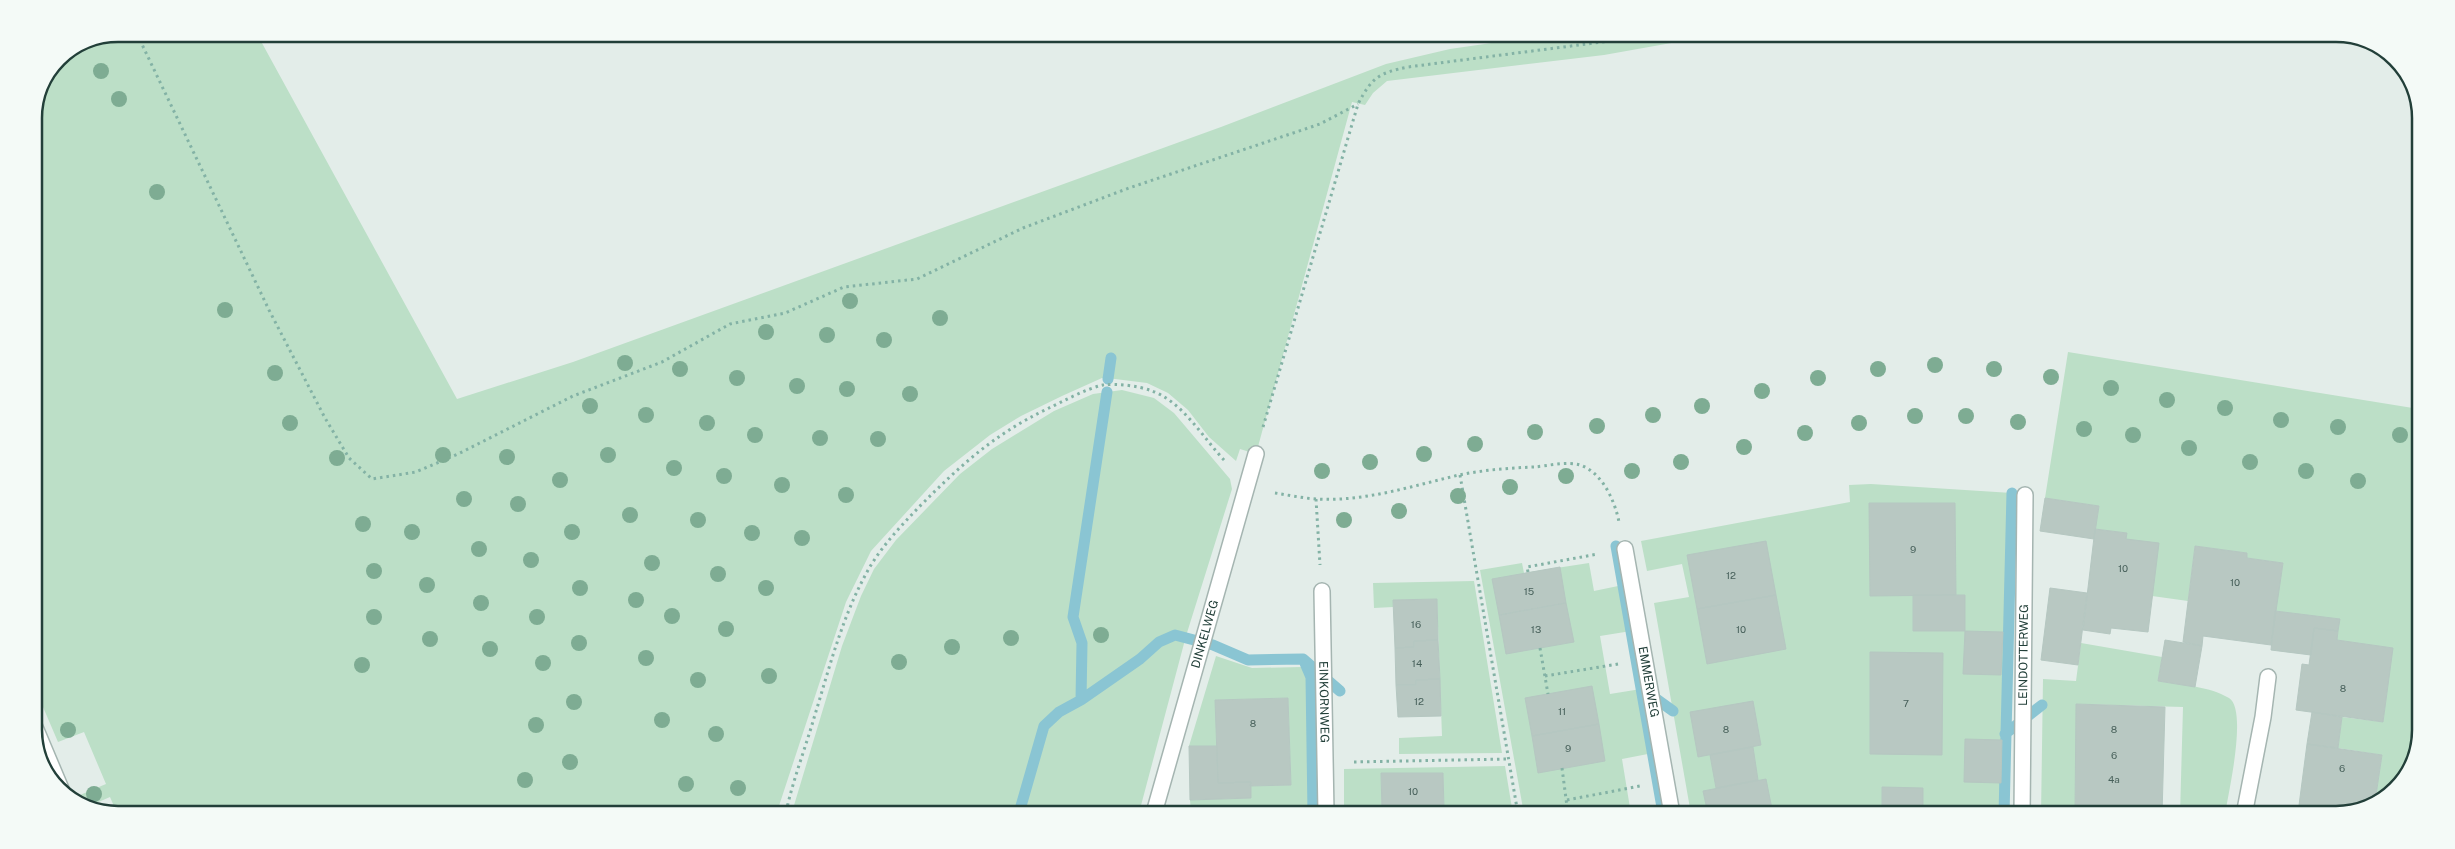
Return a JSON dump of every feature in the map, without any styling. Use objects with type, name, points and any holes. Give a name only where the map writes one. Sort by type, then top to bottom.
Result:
[{"type":"street","name":"DINKELWEG","points":[[1156,806],[1256,454]]},
{"type":"street","name":"LEINDOTTERWEG","points":[[2022,806],[2025,495]]},
{"type":"street","name":"EMMERWEG","points":[[1625,549],[1671,806]]},
{"type":"street","name":"EINKORNWEG","points":[[1322,591],[1326,806]]},
{"type":"street","points":[[2246,806],[2268,677]]},
{"type":"path","points":[[141,42],[269,310],[321,409],[349,458],[372,479],[416,472],[460,453],[573,396],[662,362],[730,324],[785,313],[844,287],[917,279],[1023,228],[1129,188],[1320,124],[1358,104]]},
{"type":"path","points":[[1256,454],[1358,104],[1378,74],[1391,70],[1603,42]]},
{"type":"path","points":[[788,806],[821,694],[849,612],[867,571],[890,538],[954,472],[986,444],[1020,422],[1103,385],[1133,386],[1152,391],[1171,402],[1247,482],[1258,490],[1316,499],[1389,492],[1460,475],[1517,468],[1578,464],[1592,470],[1603,484],[1617,510],[1625,549],[1527,566],[1528,572]]},
{"type":"path","points":[[1460,475],[1517,806]]},
{"type":"path","points":[[1316,499],[1322,591]]},
{"type":"path","points":[[1540,648],[1548,694]]},
{"type":"path","points":[[1545,676],[1646,660]]},
{"type":"path","points":[[1325,762],[1508,758]]},
{"type":"path","points":[[1562,768],[1567,806]]},
{"type":"path","points":[[1567,800],[1667,782]]},
{"type":"green space","points":[[119,42],[261,42],[457,399],[573,362],[1221,127],[1386,64],[1450,49],[1498,42],[1677,42],[1604,55],[1387,81],[1373,93],[1365,105],[1352,102],[1256,454],[1240,449],[1236,461],[1209,437],[1188,410],[1168,393],[1147,383],[1102,378],[1021,416],[990,435],[944,471],[871,551],[846,602],[779,806],[114,806],[110,797],[97,803],[85,799],[80,795],[106,784],[84,732],[58,742],[43,707],[42,119],[48,90],[55,76],[76,55],[90,48]]},
{"type":"green space","points":[[2068,352],[2412,408],[2412,740],[2405,764],[2397,777],[2376,796],[2382,755],[2338,748],[2342,717],[2383,722],[2392,648],[2337,640],[2339,619],[2275,611],[2283,563],[2247,558],[2247,553],[2195,546],[2188,601],[2152,596],[2126,539],[2126,533],[2095,529],[2099,506],[2045,498]]},
{"type":"green space","points":[[1122,390],[1154,398],[1174,413],[1230,479],[1232,489],[1186,636],[1141,806],[794,806],[842,646],[861,596],[874,569],[896,540],[960,474],[992,449],[1054,411],[1093,394]]},
{"type":"green space","points":[[1871,484],[2012,493],[2004,806],[1690,806],[1654,603],[1689,597],[1682,564],[1647,571],[1641,541],[1850,502],[1849,485]]},
{"type":"green space","points":[[1522,563],[1524,573],[1589,563],[1594,591],[1623,585],[1631,631],[1600,636],[1610,694],[1641,689],[1653,753],[1622,759],[1630,806],[1523,806],[1480,570]]},
{"type":"green space","points":[[1474,581],[1502,753],[1399,754],[1399,738],[1442,736],[1437,599],[1393,600],[1393,607],[1374,608],[1373,583]]},
{"type":"green space","points":[[2081,643],[2162,657],[2158,681],[2204,688],[2229,698],[2234,706],[2237,718],[2237,735],[2227,806],[2180,806],[2183,707],[2077,704],[2075,806],[2041,806],[2043,679],[2076,681]]},
{"type":"green space","points":[[1216,656],[1252,668],[1301,667],[1311,677],[1313,806],[1190,806],[1190,800],[1250,798],[1250,786],[1291,785],[1288,698],[1216,700],[1217,746],[1189,746]]},
{"type":"green space","points":[[1505,766],[1512,806],[1444,806],[1443,773],[1381,773],[1382,806],[1344,806],[1344,769]]},
{"type":"building","points":[[2045,498],[2099,506],[2094,539],[2040,531]]},
{"type":"building","points":[[1869,503],[1955,503],[1956,595],[1870,596]]},
{"type":"building","points":[[2095,529],[2127,533],[2126,539],[2159,543],[2148,632],[2111,628],[2110,634],[2083,630]]},
{"type":"building","points":[[1766,541],[1776,595],[1697,609],[1687,555]]},
{"type":"building","points":[[2195,546],[2247,553],[2247,558],[2283,563],[2271,645],[2203,636],[2202,646],[2183,642]]},
{"type":"building","points":[[1560,567],[1566,603],[1499,615],[1492,579]]},
{"type":"building","points":[[2050,588],[2087,593],[2078,665],[2041,660]]},
{"type":"building","points":[[1776,595],[1786,649],[1707,664],[1697,609]]},
{"type":"building","points":[[1913,595],[1965,595],[1965,631],[1913,631]]},
{"type":"building","points":[[1437,599],[1438,640],[1414,641],[1414,647],[1395,648],[1393,600]]},
{"type":"building","points":[[1566,603],[1574,642],[1506,654],[1499,615]]},
{"type":"building","points":[[2275,611],[2340,619],[2338,631],[2314,628],[2311,655],[2271,650]]},
{"type":"building","points":[[2314,628],[2338,631],[2337,640],[2393,648],[2383,722],[2296,710],[2302,664],[2309,665]]},
{"type":"building","points":[[1965,631],[2003,632],[2001,675],[1963,674]]},
{"type":"building","points":[[1438,640],[1440,679],[1416,680],[1416,685],[1396,685],[1395,648],[1414,647],[1414,641]]},
{"type":"building","points":[[2165,640],[2202,646],[2195,687],[2158,681]]},
{"type":"building","points":[[1870,652],[1943,653],[1942,755],[1870,754]]},
{"type":"building","points":[[1440,679],[1441,716],[1398,717],[1396,685],[1416,685],[1416,680]]},
{"type":"building","points":[[1592,686],[1599,724],[1532,736],[1525,698]]},
{"type":"building","points":[[1288,698],[1291,785],[1250,786],[1251,782],[1218,783],[1215,700]]},
{"type":"building","points":[[1753,701],[1761,745],[1698,757],[1690,712]]},
{"type":"building","points":[[2076,704],[2165,707],[2162,806],[2075,806]]},
{"type":"building","points":[[2312,712],[2342,717],[2338,748],[2307,744]]},
{"type":"building","points":[[1599,724],[1605,761],[1538,773],[1532,736]]},
{"type":"building","points":[[1965,739],[2002,740],[2001,783],[1964,782]]},
{"type":"building","points":[[2307,744],[2382,755],[2376,796],[2351,805],[2299,806]]},
{"type":"building","points":[[1189,746],[1217,746],[1218,783],[1251,782],[1251,798],[1190,800]]},
{"type":"building","points":[[1753,747],[1758,780],[1716,788],[1710,755]]},
{"type":"building","points":[[1381,773],[1443,773],[1444,806],[1382,806]]},
{"type":"building","points":[[1766,779],[1771,806],[1706,806],[1703,791]]},
{"type":"building","points":[[1882,787],[1923,788],[1923,806],[1882,806]]},
{"type":"waterway","points":[[1108,379],[1111,358]]},
{"type":"waterway","points":[[1021,806],[1044,726],[1059,712],[1081,700],[1082,643],[1073,617],[1107,392]]},
{"type":"waterway","points":[[2004,806],[2012,493]]},
{"type":"waterway","points":[[1616,546],[1662,806]]},
{"type":"waterway","points":[[1081,700],[1140,659],[1159,642],[1175,635],[1213,645],[1248,660],[1303,659],[1340,691]]},
{"type":"waterway","points":[[1305,663],[1311,677],[1313,806]]},
{"type":"waterway","points":[[1648,693],[1673,711]]},
{"type":"waterway","points":[[2005,734],[2042,705]]}]
